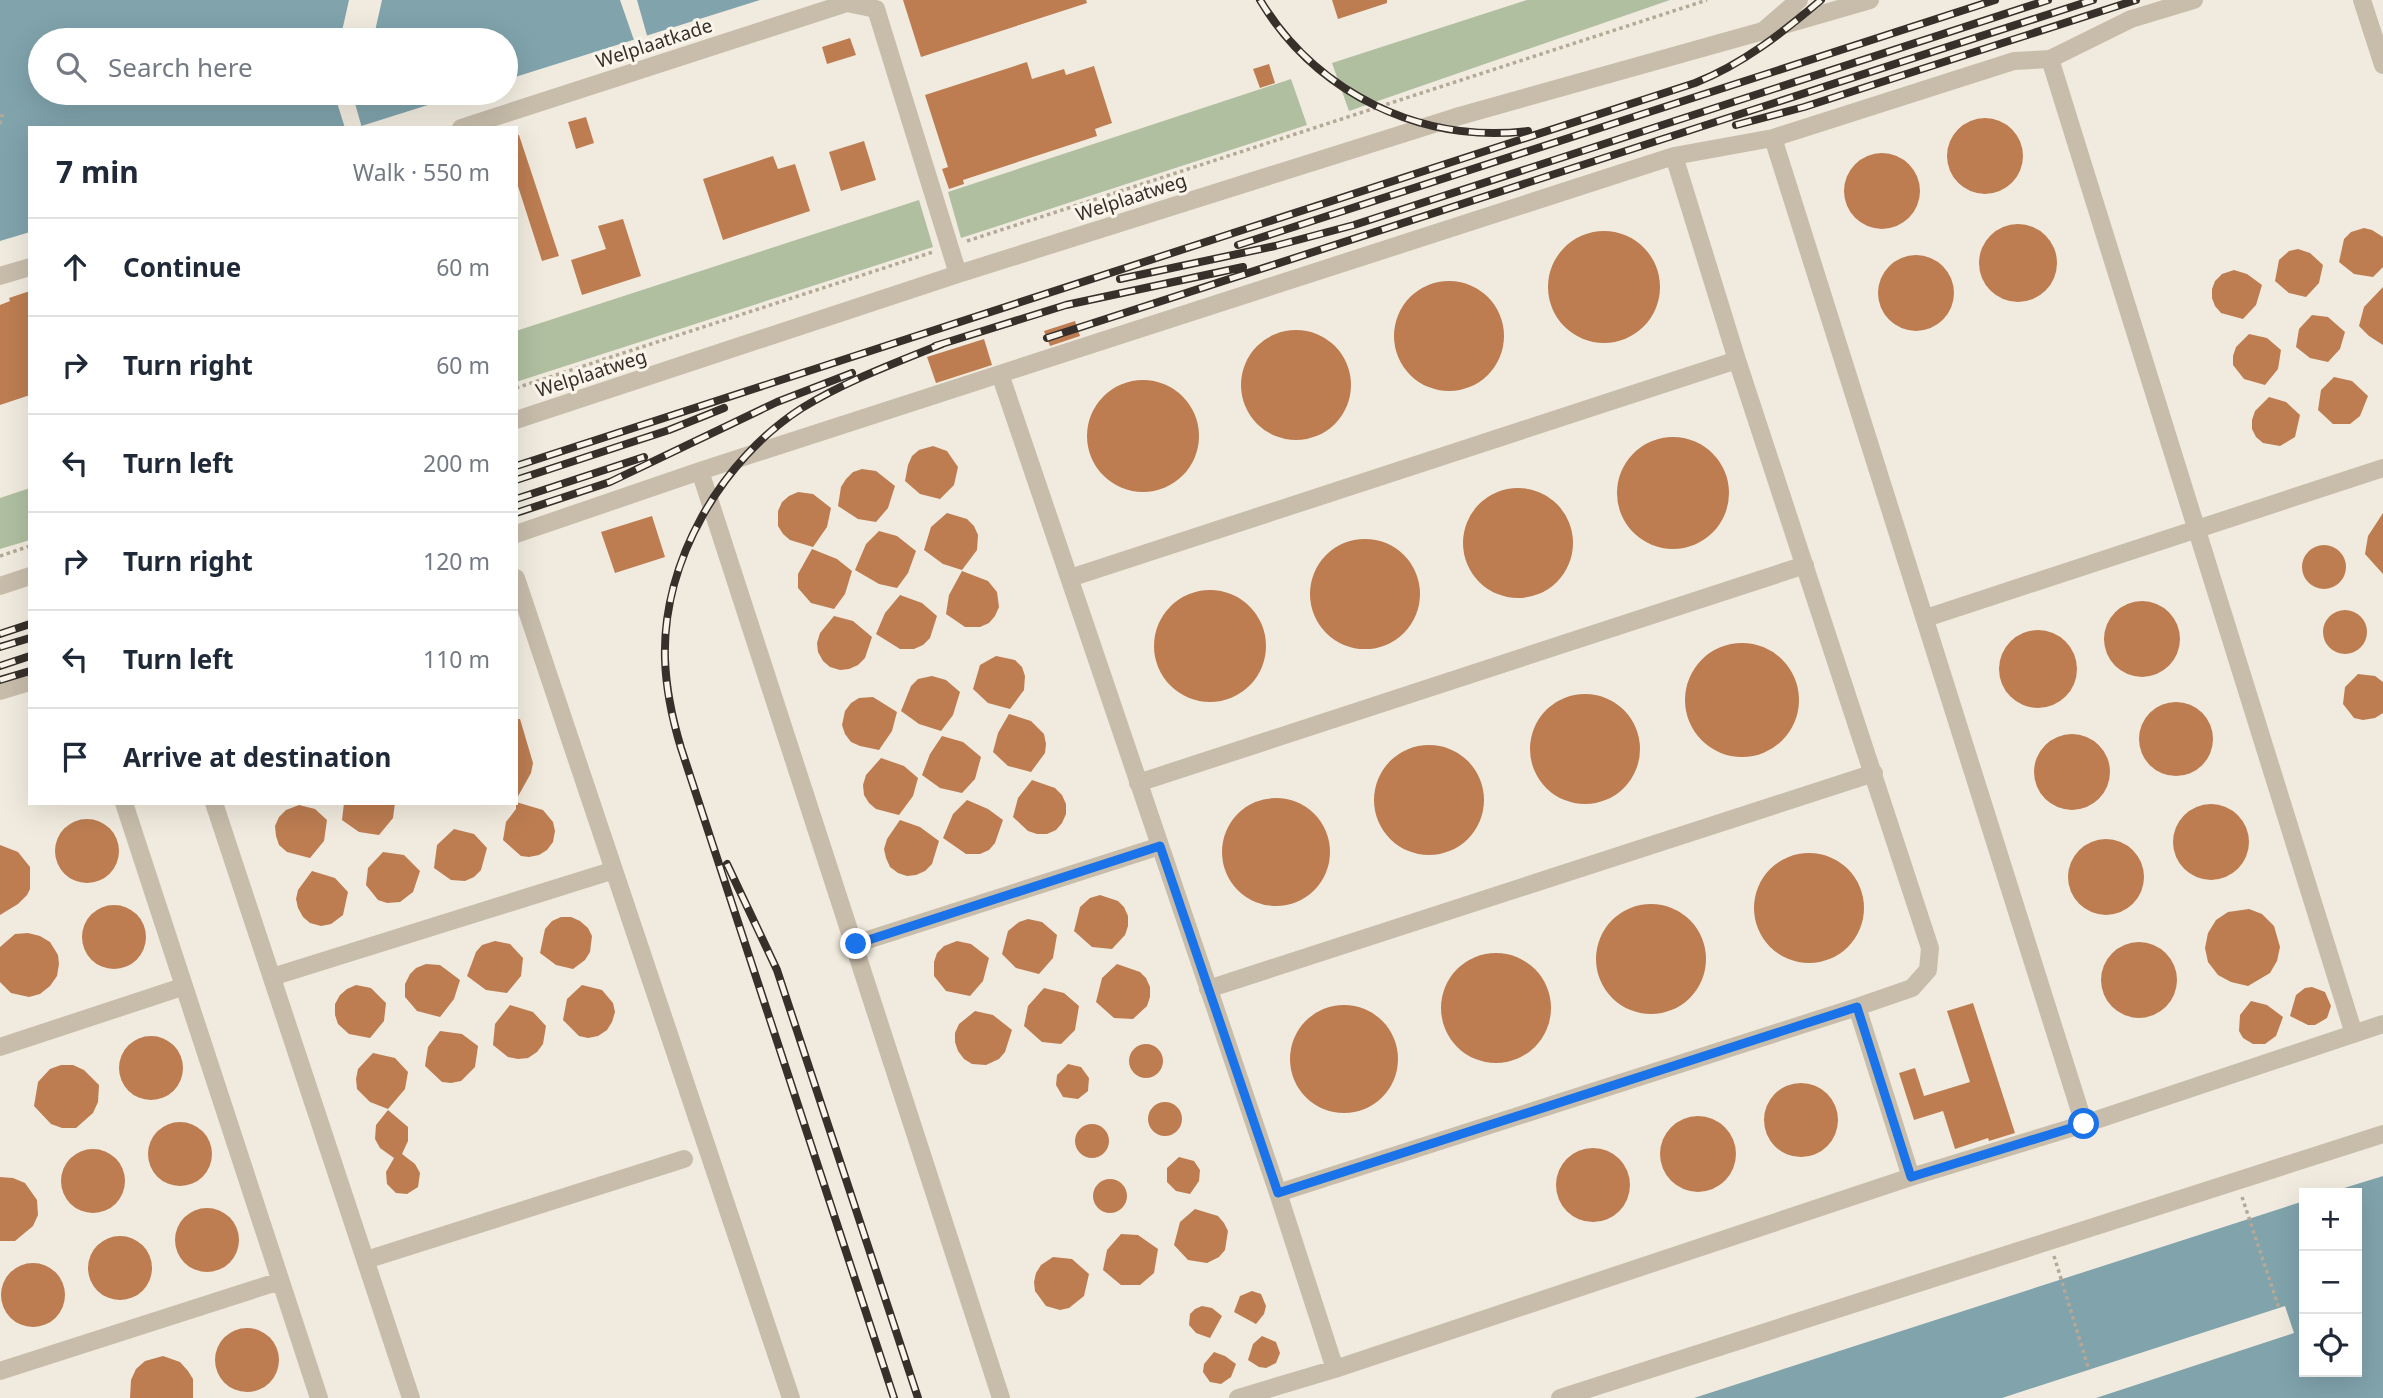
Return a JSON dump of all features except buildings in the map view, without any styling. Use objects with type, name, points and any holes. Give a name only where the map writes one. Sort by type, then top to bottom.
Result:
[{"type":"street","name":"Welplaatweg","points":[[1763,31],[1798,0]]},
{"type":"street","name":"Welplaatweg","points":[[518,419],[958,274],[1456,117],[1870,0]]},
{"type":"street","points":[[518,533],[700,471],[1674,156],[1773,138],[2014,61],[2050,59],[2131,19],[2194,0]]},
{"type":"street","points":[[2362,0],[2383,65]]},
{"type":"street","name":"Welplaatkade","points":[[467,126],[648,62],[847,3],[876,9],[958,274]]},
{"type":"street","points":[[2050,59],[2354,1034]]},
{"type":"street","points":[[1773,138],[2084,1124]]},
{"type":"street","points":[[1278,1193],[1913,988],[1928,971],[1930,948],[1737,360],[1674,156]]},
{"type":"street","points":[[0,276],[28,268]]},
{"type":"street","points":[[1070,578],[1737,360]]},
{"type":"street","points":[[1000,374],[1335,1368]]},
{"type":"street","points":[[1926,618],[2383,468]]},
{"type":"street","points":[[700,471],[1002,1398]]},
{"type":"street","points":[[1139,783],[1805,565]]},
{"type":"street","points":[[0,586],[28,577]]},
{"type":"street","points":[[518,584],[791,1398]]},
{"type":"street","points":[[0,691],[28,683]]},
{"type":"street","points":[[1208,989],[1874,773]]},
{"type":"street","points":[[125,805],[319,1398]]},
{"type":"street","points":[[215,805],[411,1398]]},
{"type":"street","points":[[856,944],[1160,846]]},
{"type":"street","points":[[271,977],[608,872]]},
{"type":"street","points":[[0,1046],[183,987]]},
{"type":"street","points":[[1857,1007],[1911,1177]]},
{"type":"street","points":[[1238,1398],[1911,1177],[2084,1124],[2383,1024]]},
{"type":"street","points":[[1560,1398],[2383,1134]]},
{"type":"street","points":[[366,1261],[684,1159]]},
{"type":"street","points":[[0,1371],[280,1280]]},
{"type":"path","points":[[518,387],[1707,0]]},
{"type":"path","points":[[0,124],[3,111]]},
{"type":"path","points":[[0,556],[28,548]]},
{"type":"path","points":[[2239,1189],[2279,1308]]},
{"type":"path","points":[[2049,1241],[2089,1370]]},
{"type":"green space","points":[[1527,0],[1670,0],[1349,111],[1332,63]]},
{"type":"green space","points":[[1291,79],[1307,125],[961,238],[948,192]]},
{"type":"green space","points":[[919,200],[933,247],[518,381],[518,330]]},
{"type":"green space","points":[[28,489],[28,541],[0,549],[0,498]]},
{"type":"water","points":[[0,0],[760,0],[518,76],[518,28],[28,28],[28,105],[428,105],[361,126],[28,126],[28,233],[0,241]]},
{"type":"water","points":[[2383,1176],[2383,1398],[1694,1398],[2299,1203],[2299,1377],[2362,1377],[2362,1188],[2344,1188]]},
{"type":"pier","points":[[349,0],[382,0],[376,28],[343,28]]},
{"type":"pier","points":[[620,0],[637,0],[648,39],[635,43]]},
{"type":"pier","points":[[338,105],[355,105],[361,126],[344,126]]},
{"type":"pier","points":[[2285,1306],[2294,1333],[2096,1398],[2002,1398]]},
{"type":"railway","points":[[1260,0],[1283,33],[1310,62],[1341,86],[1375,105],[1411,120],[1449,129],[1488,133],[1528,131]]},
{"type":"railway","points":[[518,465],[1695,83],[1729,67],[1761,47],[1821,0]]},
{"type":"railway","points":[[1238,245],[1995,0]]},
{"type":"railway","points":[[1120,279],[1275,246],[1354,225],[2048,0]]},
{"type":"railway","points":[[1047,338],[2093,0]]},
{"type":"railway","points":[[1736,125],[1804,107],[2136,0]]},
{"type":"railway","points":[[935,346],[1066,305],[1243,267]]},
{"type":"railway","points":[[894,1398],[681,748],[670,704],[665,659],[667,622],[674,586],[686,551],[702,517],[722,485],[746,456],[773,430],[819,398],[942,344]]},
{"type":"railway","points":[[518,512],[610,482],[777,402],[852,373]]},
{"type":"railway","points":[[518,479],[669,430],[724,408]]},
{"type":"railway","points":[[518,498],[644,457]]},
{"type":"railway","points":[[0,634],[28,625]]},
{"type":"railway","points":[[0,647],[28,639]]},
{"type":"railway","points":[[0,666],[28,657]]},
{"type":"railway","points":[[0,680],[28,672]]},
{"type":"railway","points":[[727,864],[777,970],[918,1398]]},
{"type":"route","points":[[856,944],[1160,846],[1278,1193],[1857,1007],[1911,1177],[2084,1124]]}]
